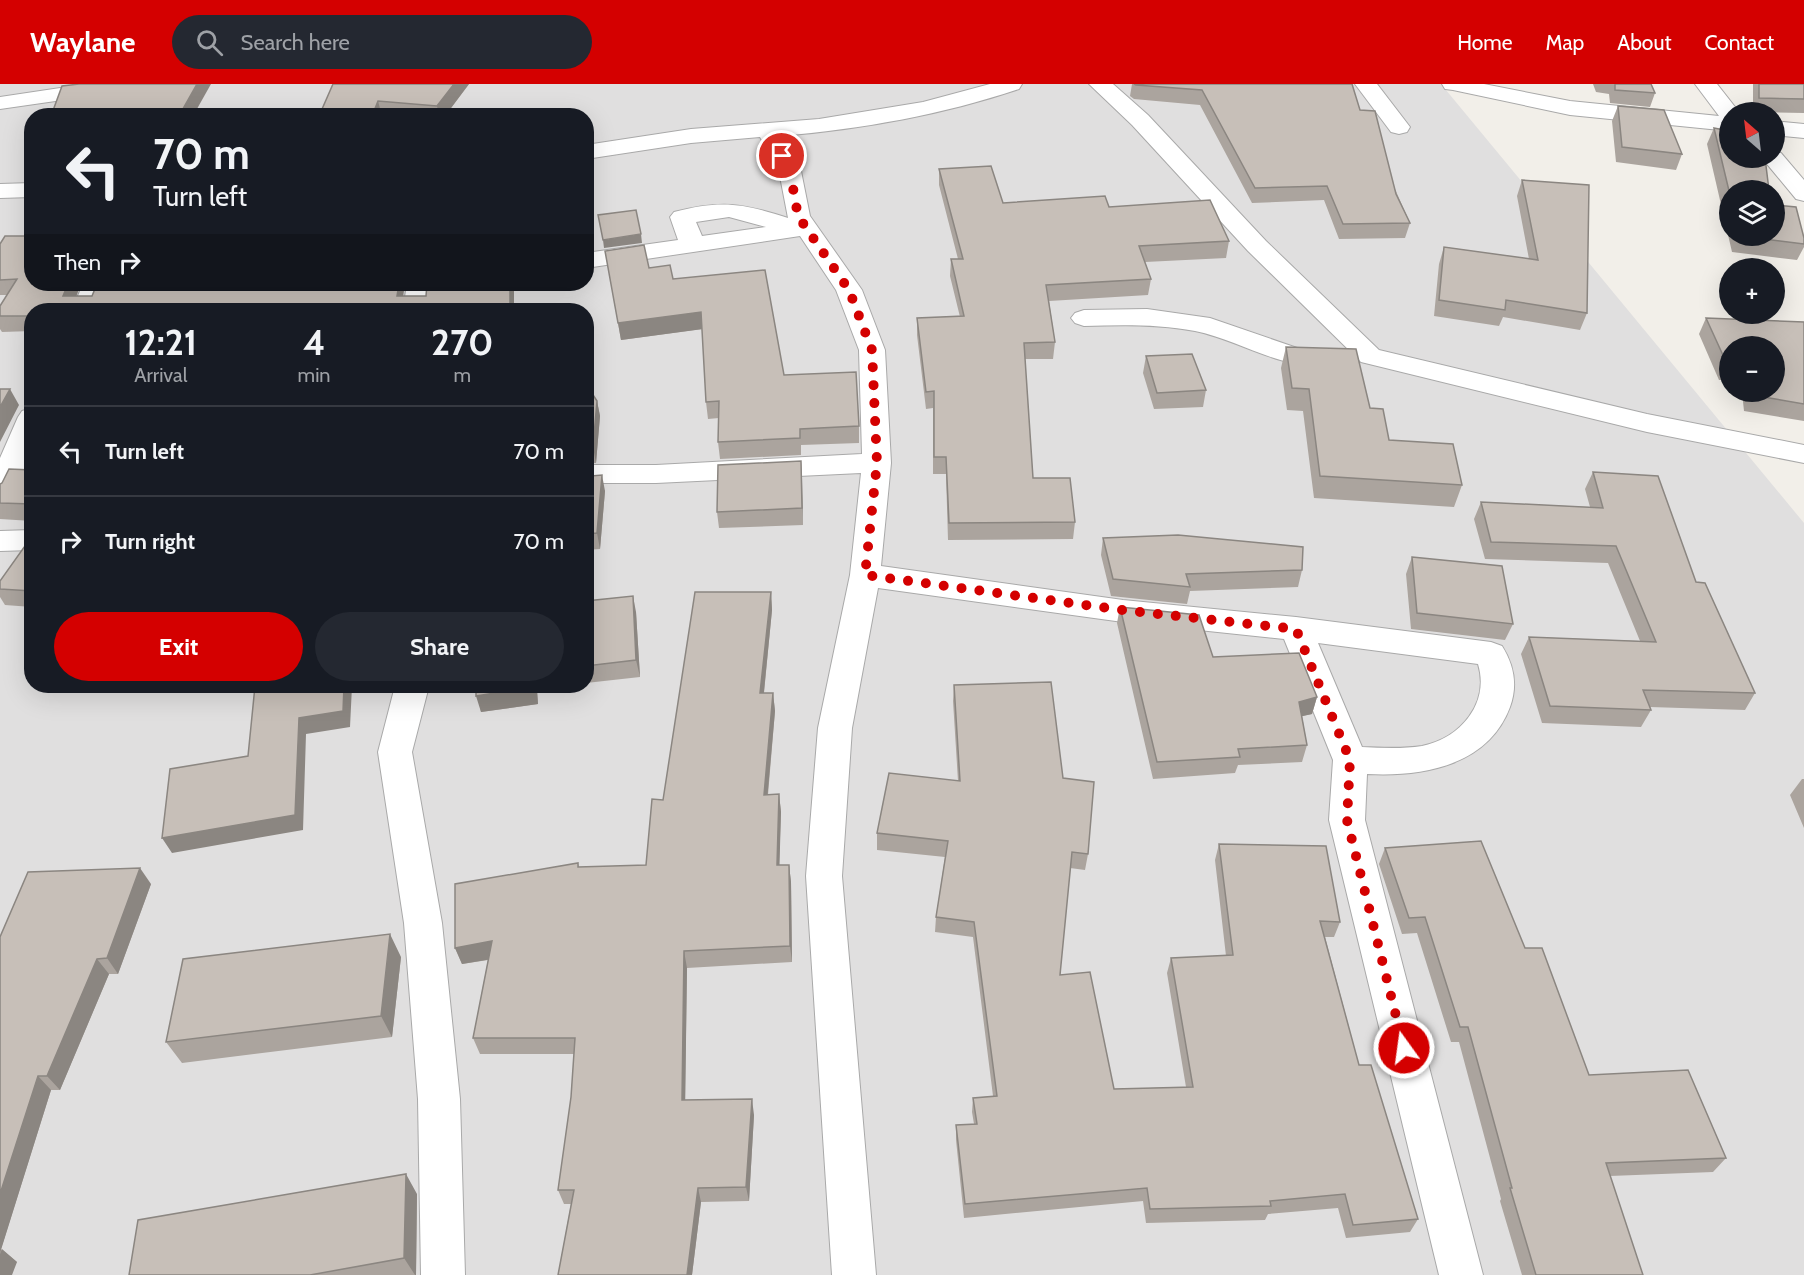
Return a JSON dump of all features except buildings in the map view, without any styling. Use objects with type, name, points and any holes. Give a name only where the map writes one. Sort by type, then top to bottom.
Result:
[{"type":"street","points":[[0,103],[132,84]]},
{"type":"street","points":[[594,151],[691,136],[768,132],[819,126],[923,109],[973,97],[1011,84]]},
{"type":"street","points":[[1100,84],[1140,120],[1257,246],[1370,356]]},
{"type":"street","points":[[1366,84],[1399,127]]},
{"type":"street","points":[[1453,84],[1570,108],[1719,123]]},
{"type":"street","points":[[1706,84],[1720,102]]},
{"type":"street","points":[[1785,129],[1804,131]]},
{"type":"street","points":[[768,132],[790,171],[802,229],[849,290],[872,350],[877,463],[865,575],[835,728],[824,876],[854,1275]]},
{"type":"street","points":[[1782,168],[1804,194]]},
{"type":"street","points":[[0,191],[24,190]]},
{"type":"street","points":[[594,260],[802,229]]},
{"type":"street","points":[[1084,318],[1147,317],[1201,324],[1297,357],[1370,356],[1647,423],[1804,454]]},
{"type":"street","points":[[0,492],[24,436]]},
{"type":"street","points":[[594,474],[656,474],[877,463]]},
{"type":"street","points":[[0,541],[24,540]]},
{"type":"street","points":[[865,575],[1122,610],[1491,654],[1498,680],[1495,708],[1478,733],[1449,752],[1408,761],[1350,760]]},
{"type":"street","points":[[1296,629],[1350,760],[1347,820],[1461,1275]]},
{"type":"street","points":[[410,693],[395,752],[423,924],[439,1099],[443,1275]]},
{"type":"shaded area","points":[[0,84],[1441,84],[1804,523],[1804,1275],[0,1275]]},
{"type":"route","points":[[782,156],[790,171],[798,216],[849,290],[872,350],[877,463],[865,575],[976,592],[1296,629],[1350,760],[1347,820],[1404,1048]]}]
